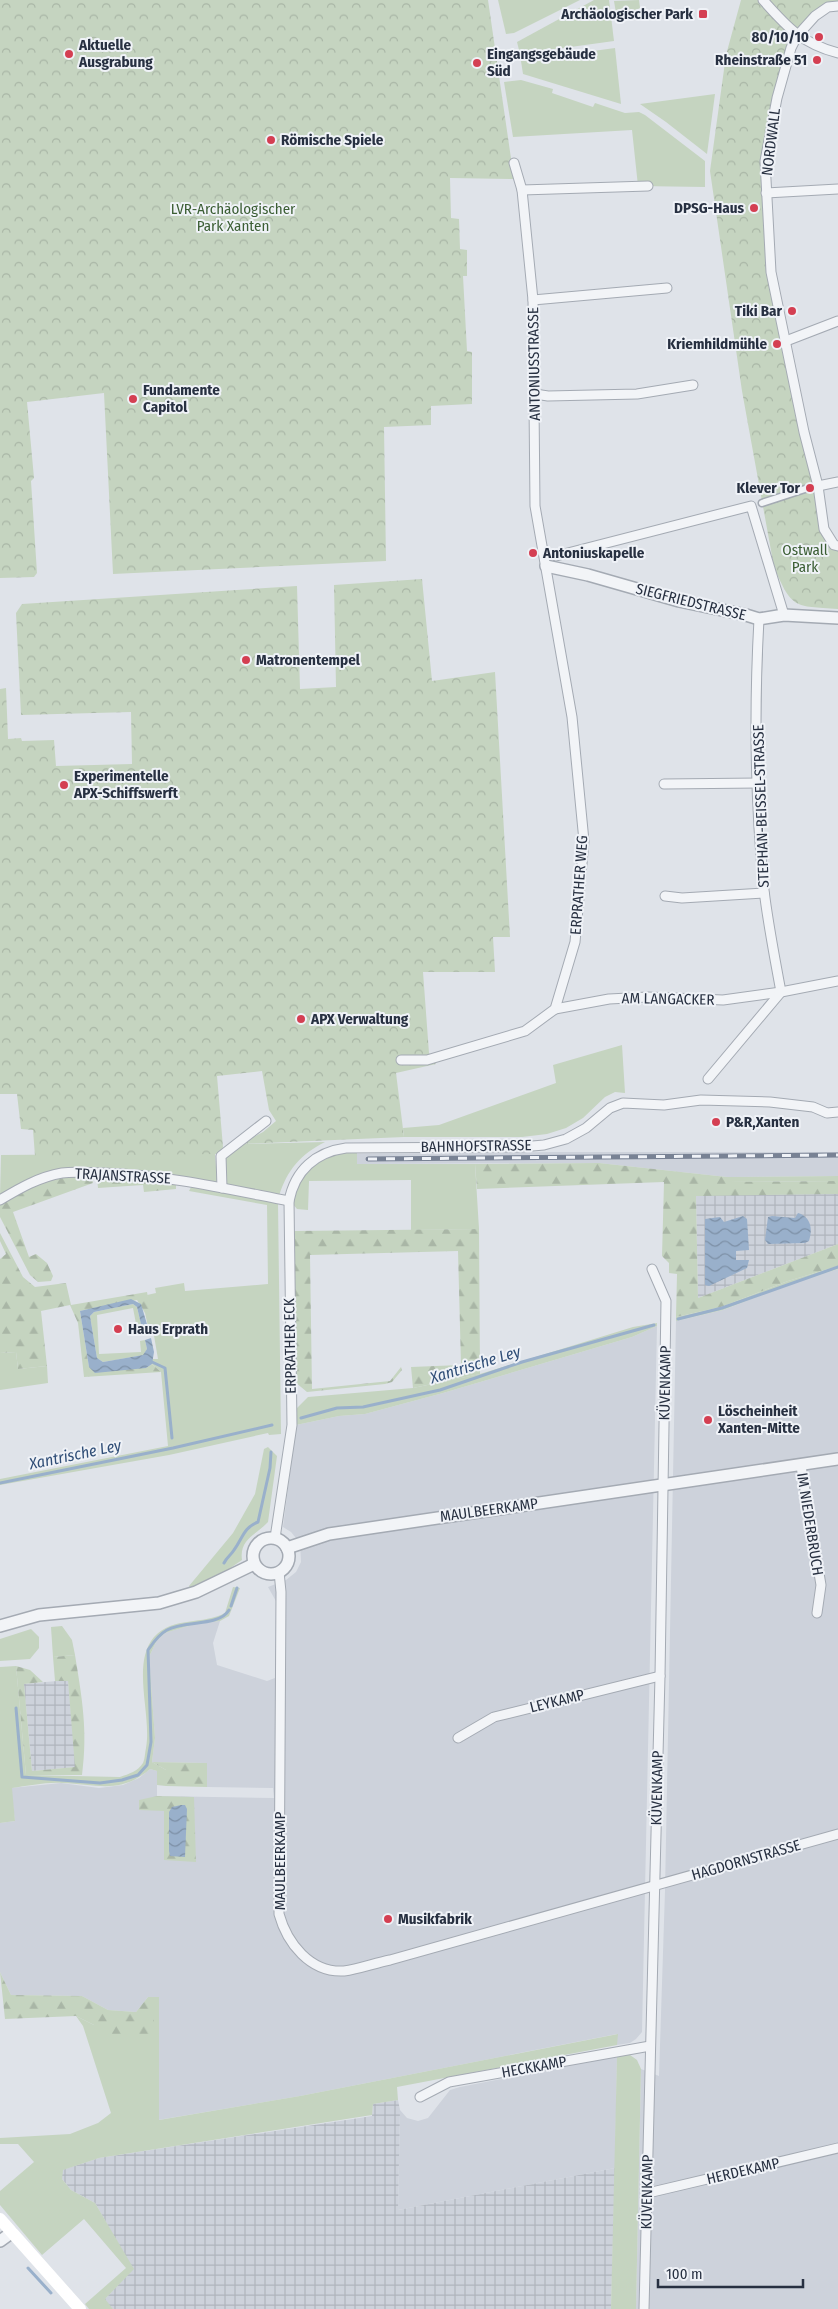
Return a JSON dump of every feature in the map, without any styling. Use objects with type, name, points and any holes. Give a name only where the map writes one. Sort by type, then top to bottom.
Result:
[{"type":"main road","points":[[0,2219],[80,2309]]},
{"type":"street","points":[[763,0],[798,36],[838,54]]},
{"type":"street","name":"NORDWALL","points":[[838,6],[828,7],[815,16],[798,36],[784,70],[765,161],[771,272],[824,529],[834,545],[838,546]]},
{"type":"street","name":"ANTONIUSSTRASSE","points":[[514,163],[522,190],[533,300],[536,506],[546,566]]},
{"type":"street","points":[[522,190],[648,186]]},
{"type":"street","points":[[766,193],[838,189]]},
{"type":"street","points":[[533,300],[667,288]]},
{"type":"street","points":[[786,340],[838,321]]},
{"type":"street","points":[[535,394],[548,396],[636,394],[693,385]]},
{"type":"street","points":[[816,486],[838,482]]},
{"type":"street","points":[[556,556],[805,490]]},
{"type":"street","points":[[757,504],[784,614]]},
{"type":"street","name":"SIEGFRIEDSTRASSE","points":[[546,566],[588,575],[679,601],[759,619],[784,614],[838,618]]},
{"type":"street","name":"ERPRATHER WEG","points":[[546,566],[572,717],[584,841],[575,942],[555,1009]]},
{"type":"street","name":"STEPHAN-BEISSEL-STRASSE","points":[[759,619],[756,669],[759,834],[764,893],[781,992]]},
{"type":"street","points":[[664,784],[759,783]]},
{"type":"street","points":[[665,896],[682,898],[764,893]]},
{"type":"street","name":"AM LANGACKER","points":[[555,1009],[609,999],[648,997],[723,1000],[781,992],[838,981]]},
{"type":"street","points":[[708,1078],[781,992]]},
{"type":"street","points":[[402,1060],[427,1060],[525,1031],[555,1009]]},
{"type":"street","name":"BAHNHOFSTRASSE","points":[[312,1160],[324,1153],[346,1148],[521,1147],[544,1145],[576,1134],[610,1108],[623,1103],[664,1105],[701,1100],[761,1102],[806,1106],[827,1112],[838,1112]]},
{"type":"street","points":[[222,1188],[221,1156],[266,1121]]},
{"type":"street","name":"ERPRATHER ECK","points":[[275,1538],[292,1425],[288,1201],[296,1179],[312,1160]]},
{"type":"street","name":"TRAJANSTRASSE","points":[[0,1200],[27,1183],[63,1173],[128,1174],[185,1180],[288,1201]]},
{"type":"street","name":"KÜVENKAMP","points":[[644,2309],[660,1676],[666,1301],[652,1269]]},
{"type":"street","name":"IM NIEDERBRUCH","points":[[663,1484],[801,1466],[838,1459]]},
{"type":"street","name":"IM NIEDERBRUCH","points":[[801,1466],[820,1585],[817,1613]]},
{"type":"street","name":"MAULBEERKAMP","points":[[655,1886],[390,1960],[343,1971],[323,1967],[307,1960],[292,1946],[284,1931],[279,1914],[281,1592],[279,1572],[288,1562],[287,1548],[329,1534],[663,1484]]},
{"type":"street","points":[[279,1572],[265,1573],[254,1564],[253,1551],[256,1544],[268,1537],[275,1538],[287,1548]]},
{"type":"street","points":[[0,1626],[39,1615],[159,1604],[178,1599],[254,1564]]},
{"type":"street","name":"LEYKAMP","points":[[458,1738],[494,1717],[660,1676]]},
{"type":"street","name":"HAGDORNSTRASSE","points":[[655,1886],[838,1834]]},
{"type":"street","name":"HECKKAMP","points":[[420,2096],[449,2082],[650,2046]]},
{"type":"street","name":"HERDEKAMP","points":[[648,2193],[838,2148]]},
{"type":"street","points":[[0,2241],[11,2233]]},
{"type":"shaded area","points":[[838,1152],[838,1176],[727,1177],[599,1163],[357,1164],[357,1154]]},
{"type":"shaded area","points":[[838,1194],[838,1244],[698,1298],[696,1195]]},
{"type":"shaded area","points":[[838,1269],[838,2309],[636,2309],[641,2069],[659,2076],[665,1891],[676,1321],[723,1310],[787,1285]]},
{"type":"shaded area","points":[[657,1326],[642,2032],[630,2043],[617,2045],[617,2034],[300,2096],[158,2120],[159,1997],[148,1997],[136,2012],[108,2010],[82,1996],[11,1995],[0,1972],[0,1823],[15,1821],[11,1788],[61,1783],[99,1788],[123,1785],[139,1778],[150,1769],[157,1771],[157,1796],[274,1798],[273,1788],[207,1787],[207,1763],[152,1762],[155,1738],[149,1657],[157,1640],[165,1633],[195,1624],[220,1621],[213,1643],[217,1665],[267,1681],[275,1678],[277,1603],[268,1587],[286,1580],[296,1572],[301,1562],[300,1543],[291,1532],[283,1527],[296,1425],[339,1416],[365,1414],[443,1393],[632,1337]]},
{"type":"shaded area","points":[[68,1680],[76,1767],[32,1771],[24,1684]]},
{"type":"shaded area","points":[[617,2056],[615,2168],[398,2210],[400,2110],[407,2118],[418,2121],[428,2118],[450,2090]]},
{"type":"shaded area","points":[[398,2100],[400,2110],[398,2210],[615,2168],[611,2309],[113,2309],[104,2300],[133,2269],[95,2203],[71,2190],[62,2179],[62,2170],[99,2158],[372,2116],[373,2104]]},
{"type":"green space","name":"LVR-Archäologischer Park Xanten","points":[[0,0],[488,0],[514,179],[450,178],[451,218],[459,219],[460,249],[467,250],[467,276],[463,276],[467,351],[472,352],[472,404],[431,406],[431,425],[384,427],[386,561],[113,574],[104,393],[27,402],[34,478],[31,481],[37,573],[34,577],[0,578]]},
{"type":"green space","points":[[498,0],[580,0],[514,33],[506,34]]},
{"type":"green space","points":[[594,0],[609,0],[614,41],[520,54],[517,42]]},
{"type":"green space","points":[[639,0],[640,8],[617,19],[614,1]]},
{"type":"green space","name":"Ostwall Park","points":[[741,0],[838,0],[838,6],[828,7],[797,36],[765,161],[771,273],[824,529],[838,546],[838,609],[812,607],[796,603],[785,591],[780,581],[774,567],[742,391],[710,171],[726,55]]},
{"type":"green space","points":[[615,48],[621,104],[523,74],[521,61]]},
{"type":"green space","points":[[521,80],[553,89],[552,93],[593,107],[595,103],[625,113],[639,112],[645,115],[705,161],[705,187],[638,186],[632,130],[513,137],[504,82]]},
{"type":"green space","points":[[715,94],[707,154],[640,104]]},
{"type":"green space","points":[[422,579],[432,681],[495,672],[510,937],[493,937],[495,972],[423,972],[429,1053],[436,1064],[396,1073],[404,1137],[240,1144],[263,1132],[276,1121],[269,1110],[262,1071],[217,1076],[223,1147],[221,1154],[35,1156],[33,1130],[21,1129],[17,1094],[0,1094],[0,689],[6,688],[8,739],[21,738],[22,741],[54,740],[56,766],[132,764],[131,712],[21,715],[16,613],[22,604],[297,586],[300,689],[336,687],[334,585]]},
{"type":"green space","points":[[622,1045],[625,1093],[615,1092],[605,1097],[583,1118],[566,1128],[547,1134],[522,1137],[404,1137],[403,1128],[439,1125],[556,1083],[553,1065]]},
{"type":"green space","points":[[325,1142],[309,1152],[296,1164],[286,1178],[279,1196],[224,1184],[224,1158],[240,1144]]},
{"type":"green space","points":[[357,1151],[357,1164],[475,1164],[479,1229],[411,1230],[411,1180],[309,1181],[308,1210],[297,1209],[292,1203],[300,1180],[314,1165],[333,1155]]},
{"type":"green space","points":[[215,1154],[217,1180],[215,1183],[151,1172],[87,1168],[44,1174],[21,1183],[0,1196],[1,1155]]},
{"type":"green space","points":[[599,1163],[727,1177],[728,1182],[838,1181],[838,1194],[696,1196],[698,1298],[838,1244],[838,1266],[788,1281],[721,1307],[676,1317],[677,1274],[669,1273],[669,1263],[662,1256],[664,1182],[477,1189],[475,1164]]},
{"type":"green space","points":[[74,1176],[92,1178],[93,1183],[13,1212],[29,1257],[36,1254],[47,1263],[53,1276],[51,1281],[38,1282],[30,1275],[0,1217],[0,1204],[41,1182]]},
{"type":"green space","points":[[112,1176],[176,1181],[176,1189],[144,1192],[143,1185],[98,1188],[97,1178]]},
{"type":"green space","points":[[838,1176],[838,1181],[727,1182],[727,1177]]},
{"type":"green space","points":[[192,1185],[278,1203],[281,1434],[269,1435],[268,1433],[169,1455],[0,1485],[0,1479],[168,1446],[161,1372],[152,1364],[152,1359],[158,1359],[147,1295],[156,1293],[155,1288],[184,1283],[185,1291],[268,1284],[267,1205],[189,1191]]},
{"type":"green space","points":[[479,1229],[480,1374],[413,1388],[411,1367],[461,1365],[458,1251],[310,1255],[312,1389],[390,1381],[401,1367],[402,1370],[392,1382],[385,1384],[307,1392],[295,1382],[294,1231]]},
{"type":"green space","points":[[0,1233],[23,1277],[35,1287],[66,1283],[71,1305],[147,1292],[154,1330],[149,1331],[145,1313],[137,1300],[80,1311],[89,1367],[146,1368],[152,1364],[161,1372],[84,1377],[78,1323],[70,1305],[41,1311],[47,1366],[18,1369],[16,1352],[0,1353],[0,1259],[6,1254],[0,1241]]},
{"type":"green space","points":[[838,1266],[838,1269],[787,1285],[723,1310],[676,1321],[676,1317],[721,1307],[788,1281]]},
{"type":"green space","points":[[133,1304],[137,1307],[143,1333],[138,1334],[133,1308],[97,1315],[99,1354],[141,1352],[140,1341],[145,1340],[147,1349],[144,1355],[103,1362],[97,1358],[90,1316],[94,1312]]},
{"type":"green space","points":[[657,1323],[657,1326],[632,1337],[443,1393],[365,1414],[339,1416],[296,1425],[296,1409],[308,1397],[413,1388],[480,1374],[633,1327]]},
{"type":"green space","points":[[16,1352],[18,1369],[47,1366],[48,1383],[0,1390],[0,1353]]},
{"type":"green space","points":[[268,1447],[277,1456],[268,1522],[246,1542],[243,1547],[242,1560],[217,1577],[191,1589],[189,1586],[233,1533],[255,1494],[264,1449]]},
{"type":"green space","points":[[233,1587],[240,1588],[229,1616],[220,1621],[195,1624],[165,1633],[157,1640],[149,1657],[155,1738],[152,1762],[166,1770],[166,1786],[157,1785],[157,1771],[150,1769],[129,1782],[118,1785],[97,1786],[56,1783],[12,1788],[15,1821],[0,1823],[0,1667],[16,1666],[26,1775],[123,1776],[139,1768],[145,1758],[147,1721],[143,1675],[147,1648],[154,1637],[170,1626],[217,1617],[225,1613]]},
{"type":"green space","points":[[62,1626],[72,1640],[75,1655],[53,1657],[51,1627]]},
{"type":"green space","points":[[31,1629],[39,1637],[39,1648],[30,1659],[0,1661],[0,1639]]},
{"type":"green space","points":[[75,1655],[82,1700],[84,1729],[82,1775],[26,1775],[16,1666],[30,1670],[43,1682],[24,1684],[32,1771],[75,1767],[68,1681],[55,1681],[53,1657]]},
{"type":"green space","points":[[152,1762],[207,1763],[207,1787],[166,1786],[166,1770]]},
{"type":"green space","points":[[157,1796],[194,1797],[196,1862],[164,1860],[164,1811],[139,1810],[139,1800]]},
{"type":"green space","points":[[0,1972],[11,1995],[82,1996],[108,2010],[136,2012],[148,1997],[154,1997],[154,2035],[97,2035],[94,2025],[76,2016],[5,2019]]},
{"type":"green space","points":[[154,1997],[159,1997],[159,2120],[300,2096],[618,2034],[617,2045],[397,2087],[398,2100],[373,2104],[372,2115],[99,2158],[63,2170],[62,2179],[71,2190],[95,2203],[134,2269],[105,2299],[113,2309],[89,2309],[85,2304],[126,2268],[84,2219],[42,2255],[0,2205],[0,2191],[34,2162],[18,2144],[0,2144],[0,2138],[70,2134],[98,2123],[111,2113],[83,2026],[76,2016],[94,2025],[153,2035]]},
{"type":"green space","points":[[630,2055],[637,2060],[641,2069],[636,2309],[611,2309],[617,2056]]},
{"type":"water","points":[[798,1213],[806,1217],[810,1224],[809,1241],[805,1243],[768,1244],[765,1240],[768,1217],[795,1218]]},
{"type":"water","points":[[743,1216],[747,1219],[749,1250],[736,1251],[736,1260],[749,1260],[747,1268],[709,1286],[705,1285],[705,1219],[720,1217],[724,1222]]},
{"type":"water","points":[[131,1299],[141,1304],[149,1331],[143,1333],[137,1307],[133,1304],[94,1312],[90,1316],[97,1358],[103,1362],[143,1355],[147,1349],[145,1340],[151,1338],[154,1352],[152,1364],[146,1368],[95,1373],[89,1367],[80,1311]]},
{"type":"water","points":[[185,1805],[187,1809],[185,1857],[170,1856],[169,1812],[172,1807]]},
{"type":"waterway","name":"Xantrische Ley","points":[[678,1319],[722,1308],[838,1267]]},
{"type":"waterway","name":"Xantrische Ley","points":[[301,1418],[337,1408],[363,1407],[440,1390],[522,1362],[654,1325]]},
{"type":"waterway","points":[[148,1362],[165,1368],[172,1438]]},
{"type":"waterway","name":"Xantrische Ley","points":[[0,1483],[173,1448],[272,1425]]},
{"type":"waterway","points":[[224,1563],[246,1530],[258,1522],[270,1468],[271,1452]]},
{"type":"waterway","points":[[231,1606],[237,1588]]},
{"type":"waterway","points":[[16,1708],[22,1777],[100,1783],[122,1780],[138,1775],[147,1765],[151,1742],[148,1650],[158,1637],[167,1630],[182,1625],[217,1619],[229,1610]]},
{"type":"waterway","points":[[28,2268],[51,2293]]},
{"type":"railway","points":[[368,1159],[838,1155]]},
{"type":"place","name":"Archäologischer Park","points":[[703,14]]},
{"type":"place","name":"80/10/10","points":[[819,37]]},
{"type":"place","name":"Aktuelle Ausgrabung","points":[[69,54]]},
{"type":"place","name":"Rheinstraße 51","points":[[817,60]]},
{"type":"place","name":"Eingangsgebäude Süd","points":[[477,63]]},
{"type":"place","name":"Römische Spiele","points":[[271,140]]},
{"type":"place","name":"DPSG-Haus","points":[[754,208]]},
{"type":"place","name":"Tiki Bar","points":[[792,311]]},
{"type":"place","name":"Kriemhildmühle","points":[[777,344]]},
{"type":"place","name":"Fundamente Capitol","points":[[133,399]]},
{"type":"place","name":"Klever Tor","points":[[810,488]]},
{"type":"place","name":"Antoniuskapelle","points":[[533,553]]},
{"type":"place","name":"Matronentempel","points":[[246,660]]},
{"type":"place","name":"Experimentelle APX-Schiffswerft","points":[[64,785]]},
{"type":"place","name":"APX Verwaltung","points":[[301,1019]]},
{"type":"place","name":"P&R,Xanten","points":[[716,1122]]},
{"type":"place","name":"Haus Erprath","points":[[118,1329]]},
{"type":"place","name":"Löscheinheit Xanten-Mitte","points":[[708,1420]]},
{"type":"place","name":"Musikfabrik","points":[[388,1919]]}]
